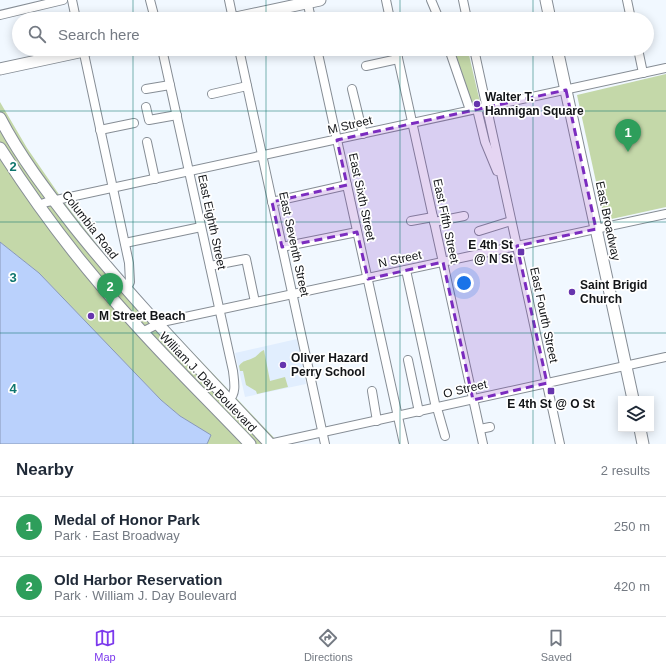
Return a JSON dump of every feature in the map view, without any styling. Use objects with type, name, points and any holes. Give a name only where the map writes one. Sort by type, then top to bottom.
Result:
[{"type":"main road","points":[[261,12],[307,1],[320,0]]},
{"type":"main road","points":[[546,0],[549,12]]},
{"type":"main road","points":[[0,69],[59,56]]},
{"type":"main road","name":"East Broadway","points":[[559,56],[632,396]]},
{"type":"main road","name":"Columbia Road","points":[[0,118],[54,200],[126,290],[156,324],[270,444]]},
{"type":"main road","name":"William J. Day Boulevard","points":[[0,148],[39,205],[86,267],[142,332],[250,444]]},
{"type":"main road","points":[[641,432],[643,444]]},
{"type":"street","points":[[13,12],[63,0]]},
{"type":"street","points":[[72,0],[75,12]]},
{"type":"street","points":[[150,0],[153,12]]},
{"type":"street","points":[[229,0],[231,12]]},
{"type":"street","points":[[386,0],[389,12]]},
{"type":"street","points":[[431,0],[436,12]]},
{"type":"street","points":[[463,0],[466,12]]},
{"type":"street","points":[[627,0],[630,12]]},
{"type":"street","points":[[307,1],[309,12]]},
{"type":"street","points":[[0,15],[12,12]]},
{"type":"street","points":[[87,56],[100,130],[131,278],[130,284],[126,290]]},
{"type":"street","name":"East Eighth Street","points":[[164,56],[234,380],[234,393],[229,400]]},
{"type":"street","name":"East Seventh Street","points":[[241,56],[325,444]]},
{"type":"street","name":"East Sixth Street","points":[[319,56],[404,444]]},
{"type":"street","name":"East Fifth Street","points":[[397,56],[483,444]]},
{"type":"street","name":"East Fourth Street","points":[[452,56],[505,190]]},
{"type":"street","name":"East Fourth Street","points":[[475,56],[560,444]]},
{"type":"street","points":[[639,56],[643,73]]},
{"type":"street","points":[[366,66],[398,59]]},
{"type":"street","name":"M Street","points":[[39,205],[54,200],[666,68]]},
{"type":"street","points":[[146,89],[170,85]]},
{"type":"street","points":[[212,94],[247,86]]},
{"type":"street","points":[[352,89],[363,134]]},
{"type":"street","points":[[146,108],[149,120],[176,115]]},
{"type":"street","points":[[100,130],[134,123]]},
{"type":"street","points":[[147,142],[155,179]]},
{"type":"street","points":[[272,202],[347,185]]},
{"type":"street","name":"N Street","points":[[142,332],[156,324],[666,214]]},
{"type":"street","points":[[411,221],[464,216]]},
{"type":"street","points":[[479,231],[511,221]]},
{"type":"street","points":[[125,244],[201,227]]},
{"type":"street","points":[[282,248],[357,232]]},
{"type":"street","points":[[210,266],[246,259],[255,302]]},
{"type":"street","points":[[406,270],[436,408],[445,436]]},
{"type":"street","name":"O Street","points":[[270,444],[666,357]]},
{"type":"street","points":[[408,360],[420,412]]},
{"type":"street","points":[[372,390],[377,421]]},
{"type":"street","points":[[480,429],[490,427]]},
{"type":"highlighted area","points":[[566,90],[596,229],[517,246],[547,383],[473,400],[443,262],[368,279],[357,232],[282,247],[272,202],[347,185],[337,140]]},
{"type":"shaded area","points":[[297,339],[306,384],[245,397],[235,353]]},
{"type":"green space","points":[[455,56],[469,56],[480,102],[472,103]]},
{"type":"green space","points":[[666,74],[666,207],[607,220],[604,218],[577,95]]},
{"type":"green space","points":[[0,102],[27,148],[67,206],[117,270],[161,319],[280,444],[207,444],[210,435],[180,416],[161,400],[39,273],[0,242]]},
{"type":"green space","points":[[264,350],[270,381],[285,377],[288,387],[257,394],[256,391],[246,385],[243,371],[240,371],[239,366]]},
{"type":"water","points":[[0,242],[39,273],[161,400],[180,416],[211,435],[207,444],[0,444]]},
{"type":"place","name":"Walter T. Hannigan Square","points":[[477,104]]},
{"type":"place","name":"Medal of Honor Park","points":[[628,152]]},
{"type":"place","name":"E 4th St @ N St","points":[[521,252]]},
{"type":"place","name":"Saint Brigid Church","points":[[572,292]]},
{"type":"place","name":"Old Harbor Reservation","points":[[110,306]]},
{"type":"place","name":"M Street Beach","points":[[91,316]]},
{"type":"place","name":"Oliver Hazard Perry School","points":[[283,365]]},
{"type":"place","name":"E 4th St @ O St","points":[[551,391]]}]
